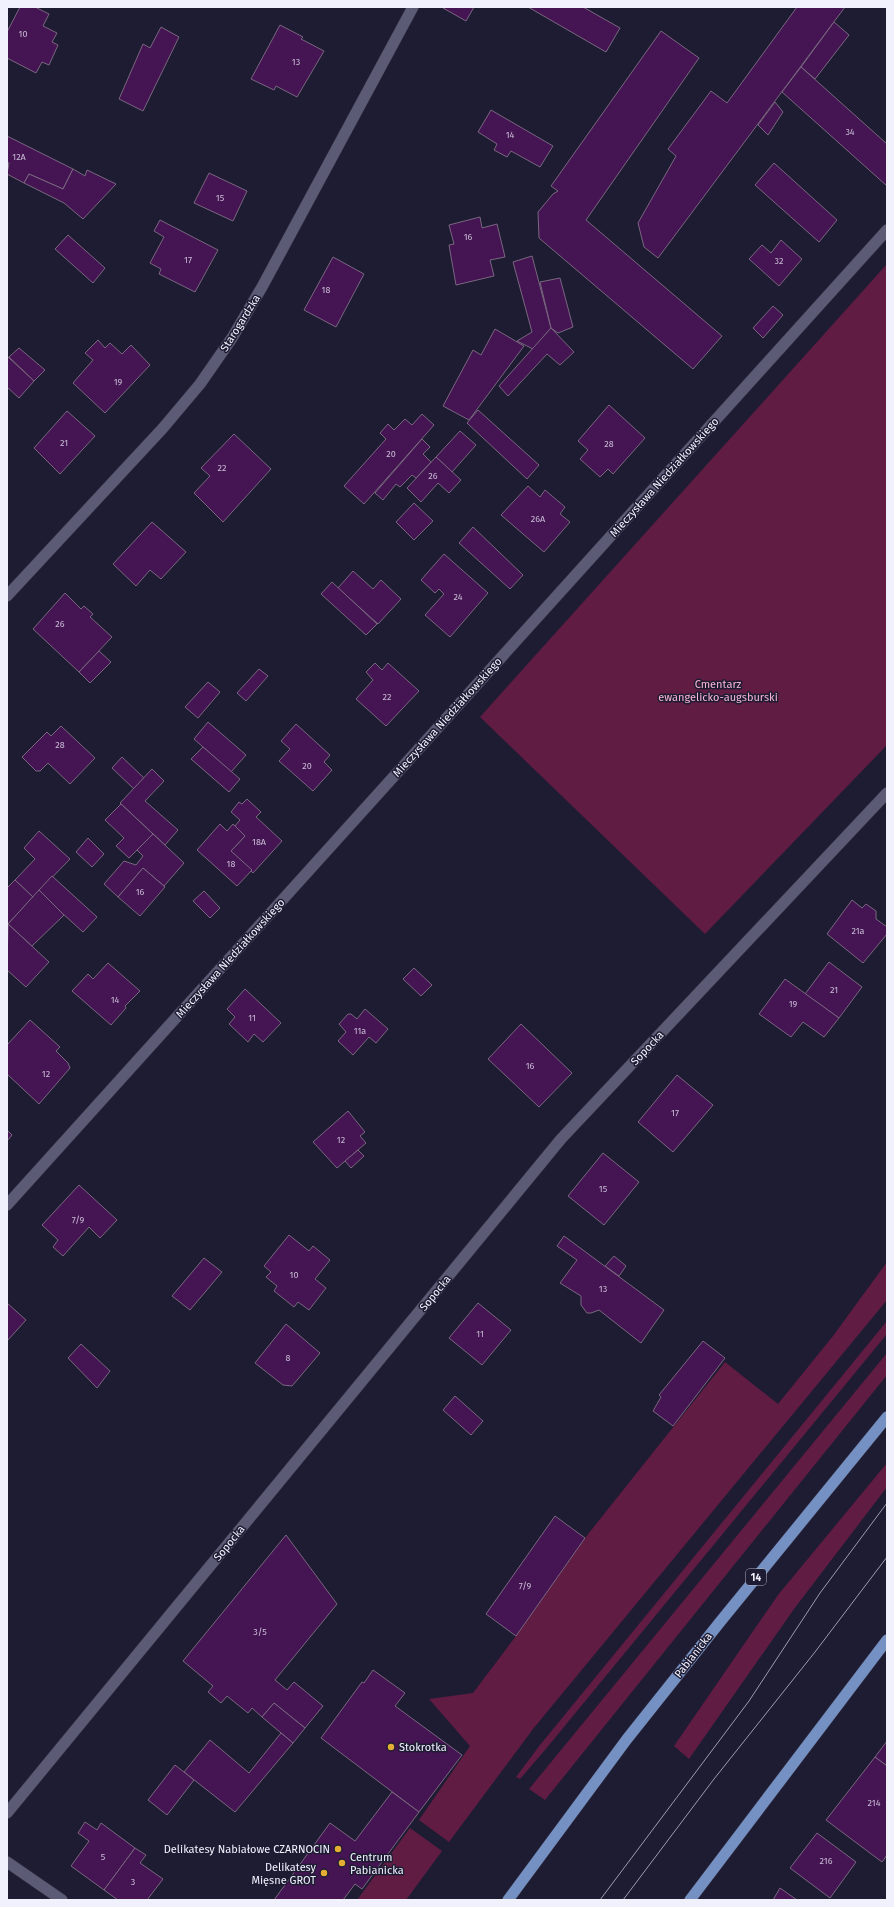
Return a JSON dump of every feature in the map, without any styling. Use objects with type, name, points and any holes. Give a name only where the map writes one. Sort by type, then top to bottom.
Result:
[{"type":"main road","name":"Pabianicka","points":[[508,1900],[627,1739],[887,1417]]},
{"type":"main road","points":[[690,1900],[887,1640]]},
{"type":"street","name":"Starogardzka","points":[[7,596],[163,428],[200,384],[232,338],[262,288],[413,7]]},
{"type":"street","name":"Mieczysława Niedziałkowskiego","points":[[7,1205],[887,230]]},
{"type":"street","name":"Sopocka","points":[[7,1814],[562,1140],[887,793]]},
{"type":"street","points":[[7,1862],[62,1900]]},
{"type":"green space","name":"Cmentarz ewangelicko-augsburski","points":[[887,264],[887,745],[705,934],[480,717]]},
{"type":"green space","points":[[887,1262],[887,1300],[533,1729],[449,1842],[419,1820],[470,1746],[429,1699],[473,1693],[516,1636],[585,1538],[725,1362],[778,1404],[833,1336]]},
{"type":"green space","points":[[887,1321],[887,1334],[545,1750],[520,1779],[516,1777],[540,1745]]},
{"type":"green space","points":[[887,1353],[887,1375],[545,1800],[529,1789]]},
{"type":"green space","points":[[887,1463],[887,1487],[794,1609],[689,1759],[674,1746],[778,1595]]},
{"type":"green space","points":[[410,1828],[442,1851],[406,1900],[357,1900]]},
{"type":"building","points":[[20,7],[35,7],[49,14],[43,26],[57,33],[52,42],[58,45],[49,65],[42,62],[36,73],[7,58],[7,32]]},
{"type":"building","points":[[474,7],[466,21],[443,8]]},
{"type":"building","points":[[528,7],[583,7],[620,28],[606,52]]},
{"type":"building","points":[[797,7],[845,7],[658,258],[644,247],[638,223],[676,156],[668,149],[711,91],[727,103]]},
{"type":"building","points":[[834,22],[849,35],[815,79],[801,67]]},
{"type":"building","points":[[280,25],[303,37],[301,39],[324,51],[297,97],[276,86],[274,90],[251,79]]},
{"type":"building","points":[[161,27],[179,37],[143,111],[119,99],[143,44],[150,48]]},
{"type":"building","points":[[661,31],[699,58],[586,220],[722,336],[693,369],[539,238],[538,212],[553,194],[558,191],[551,186]]},
{"type":"building","points":[[801,67],[887,144],[887,186],[782,92]]},
{"type":"building","points":[[775,102],[783,112],[768,135],[758,125]]},
{"type":"building","points":[[491,110],[553,146],[540,167],[511,151],[507,157],[494,150],[497,144],[478,132]]},
{"type":"building","points":[[7,136],[73,169],[63,189],[29,174],[24,183],[7,174],[9,163],[7,162]]},
{"type":"building","points":[[774,163],[837,220],[819,242],[755,185]]},
{"type":"building","points":[[73,169],[85,176],[87,170],[116,184],[83,219],[64,203],[24,183],[29,174],[63,189]]},
{"type":"building","points":[[209,173],[247,191],[233,221],[194,203]]},
{"type":"building","points":[[480,217],[482,228],[497,224],[505,257],[490,260],[494,276],[456,285],[449,245],[454,244],[449,225]]},
{"type":"building","points":[[160,220],[218,250],[195,292],[159,274],[161,269],[150,263],[164,237],[154,231]]},
{"type":"building","points":[[68,235],[105,268],[93,283],[55,249]]},
{"type":"building","points":[[781,240],[802,259],[779,286],[749,259],[762,245],[771,253]]},
{"type":"building","points":[[532,256],[551,328],[533,349],[517,341],[532,332],[513,262]]},
{"type":"building","points":[[333,257],[364,274],[336,327],[304,310]]},
{"type":"building","points":[[560,278],[573,327],[558,333],[551,328],[540,282]]},
{"type":"building","points":[[773,306],[783,315],[763,338],[753,328]]},
{"type":"building","points":[[551,328],[574,352],[560,365],[547,354],[508,396],[499,386]]},
{"type":"building","points":[[495,329],[524,346],[469,420],[443,406],[473,350],[481,355]]},
{"type":"building","points":[[98,340],[105,348],[110,343],[122,354],[131,345],[150,365],[105,413],[73,383],[93,360],[85,353]]},
{"type":"building","points":[[19,348],[45,370],[34,381],[9,357]]},
{"type":"building","points":[[7,356],[34,381],[19,398],[7,387]]},
{"type":"building","points":[[609,405],[645,438],[613,474],[608,469],[600,477],[580,459],[588,450],[578,441]]},
{"type":"building","points":[[478,410],[539,465],[527,479],[467,423]]},
{"type":"building","points":[[67,411],[95,436],[60,474],[34,448]]},
{"type":"building","points":[[422,414],[434,425],[364,504],[344,486],[386,439],[380,433],[388,424],[394,430],[405,419],[412,425]]},
{"type":"building","points":[[460,431],[476,445],[452,472],[436,457]]},
{"type":"building","points":[[234,434],[271,469],[223,522],[194,493],[210,476],[201,468]]},
{"type":"building","points":[[422,439],[430,447],[423,454],[431,462],[416,478],[412,475],[400,487],[396,484],[383,500],[375,493]]},
{"type":"building","points":[[436,457],[461,480],[449,493],[438,483],[421,502],[407,488]]},
{"type":"building","points":[[528,486],[540,497],[545,490],[565,507],[560,514],[570,522],[544,552],[501,515]]},
{"type":"building","points":[[414,503],[433,521],[414,540],[396,522]]},
{"type":"building","points":[[152,522],[186,552],[161,579],[150,570],[136,586],[113,564]]},
{"type":"building","points":[[473,527],[523,575],[510,589],[459,543]]},
{"type":"building","points":[[444,554],[488,593],[450,637],[425,615],[444,594],[439,589],[435,593],[421,580]]},
{"type":"building","points":[[353,571],[373,589],[381,580],[401,599],[378,624],[338,588]]},
{"type":"building","points":[[332,582],[377,624],[366,635],[321,594]]},
{"type":"building","points":[[65,593],[81,609],[84,606],[93,614],[90,617],[112,637],[79,672],[33,629]]},
{"type":"building","points":[[99,651],[111,662],[90,683],[79,672]]},
{"type":"building","points":[[375,663],[382,670],[388,663],[419,691],[386,726],[356,699],[373,680],[366,672]]},
{"type":"building","points":[[259,669],[268,676],[246,701],[237,693]]},
{"type":"building","points":[[208,682],[220,692],[198,718],[185,707]]},
{"type":"building","points":[[208,722],[246,755],[231,772],[194,739]]},
{"type":"building","points":[[296,724],[330,755],[324,762],[332,770],[313,791],[279,761],[290,749],[281,741]]},
{"type":"building","points":[[61,726],[95,758],[70,784],[48,763],[40,771],[36,771],[22,757],[47,732],[51,736]]},
{"type":"building","points":[[203,747],[240,779],[229,792],[191,759]]},
{"type":"building","points":[[122,757],[144,778],[134,789],[112,768]]},
{"type":"building","points":[[152,769],[164,781],[145,801],[178,830],[165,845],[120,803]]},
{"type":"building","points":[[247,799],[261,812],[256,817],[282,841],[253,873],[231,851],[245,836],[235,826],[240,820],[231,812],[239,802],[242,804]]},
{"type":"building","points":[[121,804],[153,834],[129,858],[116,846],[124,838],[105,820]]},
{"type":"building","points":[[220,824],[227,831],[233,824],[245,836],[231,851],[252,870],[237,886],[197,850]]},
{"type":"building","points":[[39,831],[70,859],[33,897],[15,880],[35,859],[24,848]]},
{"type":"building","points":[[153,834],[184,863],[164,886],[143,868],[118,897],[104,884],[124,861],[136,865],[143,856],[137,850]]},
{"type":"building","points":[[88,838],[104,854],[92,867],[76,852]]},
{"type":"building","points":[[143,868],[165,887],[140,916],[118,897]]},
{"type":"building","points":[[52,876],[97,917],[83,932],[39,890]]},
{"type":"building","points":[[15,880],[33,897],[7,925],[7,888]]},
{"type":"building","points":[[39,890],[64,915],[32,946],[8,924]]},
{"type":"building","points":[[204,891],[220,908],[210,918],[193,901]]},
{"type":"building","points":[[852,900],[862,908],[866,904],[876,911],[876,919],[887,927],[887,934],[863,963],[827,934]]},
{"type":"building","points":[[8,924],[49,962],[26,987],[7,970]]},
{"type":"building","points":[[829,962],[862,987],[839,1018],[805,994]]},
{"type":"building","points":[[108,963],[140,991],[125,1006],[126,1008],[111,1025],[72,991],[88,974],[93,979]]},
{"type":"building","points":[[414,968],[432,985],[421,996],[403,979]]},
{"type":"building","points":[[785,979],[839,1018],[824,1037],[803,1022],[791,1037],[759,1014]]},
{"type":"building","points":[[245,989],[281,1023],[263,1042],[254,1034],[248,1042],[229,1024],[235,1017],[227,1009]]},
{"type":"building","points":[[365,1009],[388,1029],[376,1043],[369,1037],[353,1055],[338,1041],[346,1032],[339,1024],[348,1014],[351,1014],[357,1019]]},
{"type":"building","points":[[30,1020],[60,1047],[56,1051],[68,1063],[70,1068],[39,1104],[7,1074],[7,1045]]},
{"type":"building","points":[[521,1024],[572,1073],[539,1107],[488,1059]]},
{"type":"building","points":[[677,1075],[713,1105],[673,1152],[638,1122]]},
{"type":"building","points":[[348,1111],[365,1132],[360,1136],[366,1143],[337,1168],[313,1142]]},
{"type":"building","points":[[7,1130],[12,1135],[7,1141]]},
{"type":"building","points":[[358,1150],[364,1156],[351,1168],[345,1161]]},
{"type":"building","points":[[603,1153],[639,1182],[604,1225],[568,1196]]},
{"type":"building","points":[[79,1185],[117,1220],[100,1238],[89,1227],[63,1256],[53,1247],[58,1240],[42,1225]]},
{"type":"building","points":[[289,1235],[309,1251],[313,1246],[330,1260],[315,1279],[326,1288],[309,1310],[298,1302],[294,1307],[274,1291],[277,1286],[266,1277],[271,1272],[264,1266]]},
{"type":"building","points":[[564,1236],[664,1310],[641,1343],[599,1310],[587,1313],[581,1305],[581,1296],[560,1283],[577,1260],[557,1246]]},
{"type":"building","points":[[614,1256],[626,1266],[619,1276],[605,1266]]},
{"type":"building","points":[[204,1258],[222,1272],[190,1310],[172,1296]]},
{"type":"building","points":[[7,1303],[26,1320],[7,1341]]},
{"type":"building","points":[[478,1303],[511,1330],[482,1365],[449,1338]]},
{"type":"building","points":[[286,1324],[320,1353],[292,1386],[283,1385],[255,1363]]},
{"type":"building","points":[[703,1341],[725,1358],[673,1426],[653,1411],[661,1397],[659,1395]]},
{"type":"building","points":[[81,1344],[110,1371],[97,1388],[68,1358]]},
{"type":"building","points":[[455,1396],[483,1421],[471,1435],[443,1410]]},
{"type":"building","points":[[555,1516],[585,1538],[516,1636],[486,1614]]},
{"type":"building","points":[[286,1535],[337,1604],[275,1680],[287,1690],[294,1682],[323,1706],[305,1728],[274,1703],[262,1717],[252,1708],[248,1713],[227,1696],[221,1703],[208,1692],[213,1686],[183,1661]]},
{"type":"building","name":"Stokrotka","points":[[373,1670],[405,1693],[395,1706],[462,1755],[419,1812],[321,1738],[362,1682],[364,1683]]},
{"type":"building","points":[[274,1703],[305,1728],[293,1743],[262,1717]]},
{"type":"building","points":[[281,1733],[293,1743],[235,1812],[184,1772],[210,1740],[249,1773]]},
{"type":"building","points":[[887,1741],[887,1766],[875,1757]]},
{"type":"building","points":[[875,1757],[887,1766],[887,1855],[882,1862],[826,1820]]},
{"type":"building","points":[[175,1765],[194,1780],[167,1815],[148,1800]]},
{"type":"building","name":"Centrum Pabianicka","points":[[392,1792],[419,1812],[362,1889],[355,1884],[343,1900],[274,1900],[330,1823],[355,1841]]},
{"type":"building","points":[[85,1822],[97,1830],[101,1823],[135,1848],[104,1890],[71,1866],[89,1841],[78,1833]]},
{"type":"building","points":[[817,1833],[856,1862],[830,1898],[790,1868]]},
{"type":"building","points":[[135,1848],[146,1855],[140,1863],[163,1879],[147,1900],[118,1900],[104,1890]]},
{"type":"building","points":[[780,1888],[797,1900],[773,1900]]},
{"type":"tram line","points":[[600,1900],[749,1701],[820,1593],[887,1503]]},
{"type":"tram line","points":[[623,1900],[714,1779],[815,1652],[887,1557]]},
{"type":"place","name":"Stokrotka","points":[[391,1747]]},
{"type":"place","name":"Delikatesy Nabiałowe CZARNOCIN","points":[[338,1849]]},
{"type":"place","name":"Centrum Pabianicka","points":[[342,1863]]},
{"type":"place","name":"Delikatesy Mięsne GROT","points":[[324,1873]]}]
